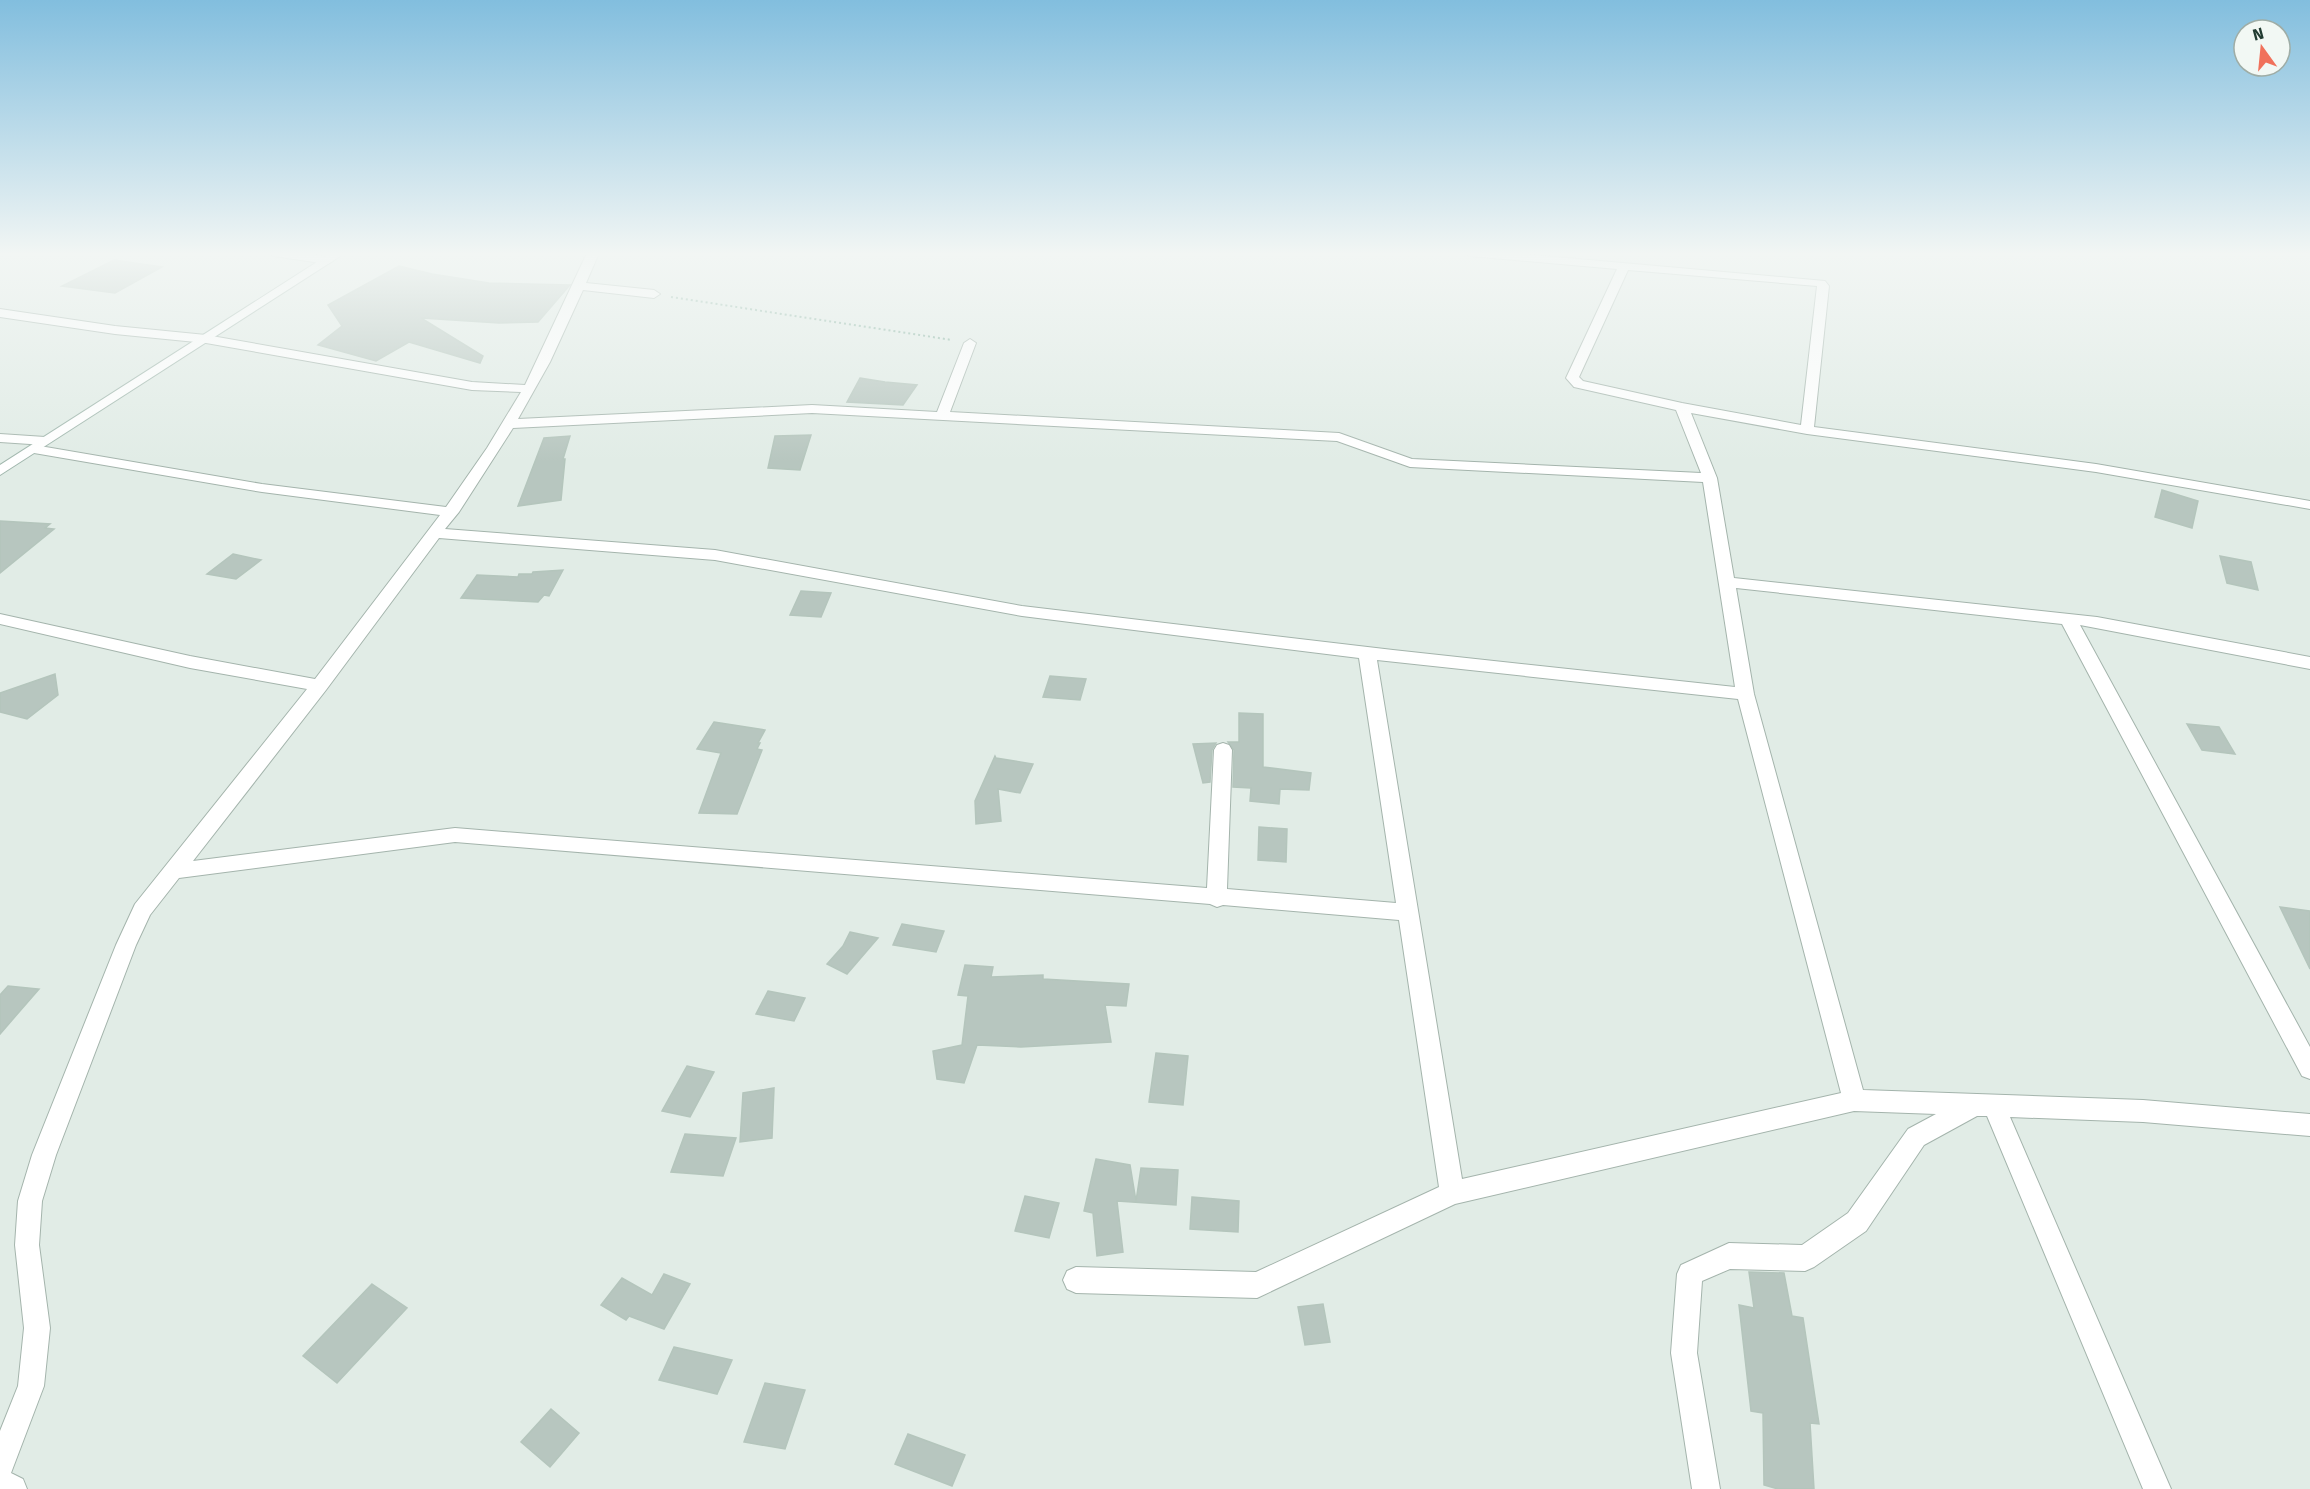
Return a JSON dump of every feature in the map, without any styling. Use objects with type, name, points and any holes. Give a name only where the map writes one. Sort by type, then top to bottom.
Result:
[{"type":"street","points":[[64,322],[206,339],[472,386],[529,389]]},
{"type":"street","points":[[0,471],[232,322]]},
{"type":"street","points":[[0,1466],[32,1386],[37,1329],[27,1245],[30,1201],[44,1155],[126,945],[142,910],[320,686],[452,512],[509,424],[562,322]]},
{"type":"street","points":[[1598,322],[1572,378],[1589,388],[1807,430],[2096,468],[2310,505]]},
{"type":"street","points":[[1807,430],[1819,322]]},
{"type":"street","points":[[942,416],[970,343]]},
{"type":"street","points":[[1682,407],[1710,478],[1744,694],[1854,1100]]},
{"type":"street","points":[[509,424],[812,409],[1339,437],[1410,463],[1710,478]]},
{"type":"street","points":[[0,438],[262,488],[452,512]]},
{"type":"street","points":[[436,533],[715,555],[1022,611],[1744,694]]},
{"type":"street","points":[[1726,582],[2097,622],[2310,663]]},
{"type":"street","points":[[0,619],[189,662],[320,686]]},
{"type":"street","points":[[2067,619],[2310,1069]]},
{"type":"street","points":[[1367,652],[1452,1193]]},
{"type":"street","points":[[1217,898],[1223,750]]},
{"type":"street","points":[[173,872],[455,836],[1408,912]]},
{"type":"street","points":[[1076,1280],[1257,1285],[1452,1193],[1854,1100],[2143,1111],[2310,1125]]},
{"type":"street","points":[[1706,1489],[1684,1353],[1690,1274],[1729,1256],[1805,1258],[1857,1222],[1916,1137],[1984,1105]]},
{"type":"street","points":[[1984,1105],[2157,1489]]},
{"type":"street","points":[[0,1482],[13,1489]]},
{"type":"path","points":[[832,322],[970,343]]},
{"type":"building","points":[[340,322],[428,322],[483,356],[480,363],[409,342],[376,361],[318,345],[342,326]]},
{"type":"building","points":[[860,378],[917,385],[903,405],[847,402]]},
{"type":"building","points":[[811,435],[800,470],[768,468],[775,436]]},
{"type":"building","points":[[570,436],[563,459],[565,459],[561,500],[518,506],[544,438]]},
{"type":"building","points":[[2162,490],[2198,501],[2192,528],[2155,517]]},
{"type":"building","points":[[0,521],[50,524],[45,528],[54,529],[0,573]]},
{"type":"building","points":[[233,554],[261,560],[236,579],[207,574]]},
{"type":"building","points":[[2220,556],[2251,562],[2258,590],[2227,583]]},
{"type":"building","points":[[563,570],[549,596],[544,595],[538,602],[461,598],[477,575],[518,577],[519,574]]},
{"type":"building","points":[[801,591],[831,593],[821,617],[790,615]]},
{"type":"building","points":[[55,674],[58,695],[27,719],[0,712],[0,693]]},
{"type":"building","points":[[1050,676],[1086,679],[1080,700],[1043,697]]},
{"type":"building","points":[[1239,713],[1263,714],[1263,767],[1311,773],[1309,790],[1280,789],[1279,804],[1250,801],[1251,788],[1233,787],[1234,750],[1228,742],[1239,742]]},
{"type":"building","points":[[714,722],[765,730],[757,749],[762,750],[737,814],[699,813],[721,753],[697,749]]},
{"type":"building","points":[[2187,724],[2219,727],[2235,754],[2202,750]]},
{"type":"building","points":[[1216,743],[1212,750],[1210,782],[1203,783],[1193,744]]},
{"type":"building","points":[[995,756],[1033,764],[1020,793],[998,789],[1001,821],[976,824],[975,801]]},
{"type":"building","points":[[1259,827],[1287,829],[1286,862],[1258,860]]},
{"type":"building","points":[[2280,907],[2310,911],[2310,969]]},
{"type":"building","points":[[902,924],[944,931],[936,952],[893,945]]},
{"type":"building","points":[[850,932],[878,938],[847,974],[827,964],[843,946]]},
{"type":"building","points":[[965,965],[993,967],[991,977],[1043,975],[1043,979],[1129,984],[1126,1006],[1105,1005],[1111,1042],[1021,1047],[977,1045],[964,1083],[937,1079],[933,1051],[962,1045],[968,996],[958,995]]},
{"type":"building","points":[[8,986],[39,989],[0,1034],[0,995]]},
{"type":"building","points":[[768,991],[805,998],[794,1021],[756,1014]]},
{"type":"building","points":[[1156,1053],[1188,1056],[1183,1105],[1149,1102]]},
{"type":"building","points":[[687,1066],[714,1072],[690,1117],[662,1111]]},
{"type":"building","points":[[774,1088],[772,1138],[740,1142],[743,1093]]},
{"type":"building","points":[[685,1134],[736,1138],[723,1176],[671,1172]]},
{"type":"building","points":[[1096,1159],[1130,1165],[1136,1201],[1141,1168],[1178,1170],[1176,1205],[1117,1201],[1123,1252],[1097,1256],[1093,1213],[1084,1211]]},
{"type":"building","points":[[1025,1196],[1059,1203],[1049,1238],[1015,1231]]},
{"type":"building","points":[[1192,1197],[1239,1201],[1238,1232],[1190,1229]]},
{"type":"building","points":[[1749,1272],[1784,1273],[1792,1316],[1803,1318],[1819,1424],[1810,1423],[1814,1489],[1778,1489],[1764,1485],[1763,1413],[1751,1411],[1739,1305],[1754,1308]]},
{"type":"building","points":[[664,1274],[690,1284],[664,1329],[629,1316],[626,1320],[601,1305],[622,1278],[652,1295]]},
{"type":"building","points":[[372,1284],[407,1308],[337,1383],[303,1356]]},
{"type":"building","points":[[1323,1304],[1330,1342],[1305,1345],[1298,1307]]},
{"type":"building","points":[[674,1347],[732,1360],[717,1394],[659,1380]]},
{"type":"building","points":[[765,1383],[805,1390],[785,1449],[744,1442]]},
{"type":"building","points":[[551,1409],[579,1433],[550,1467],[521,1442]]},
{"type":"building","points":[[908,1434],[965,1455],[952,1486],[895,1464]]}]
